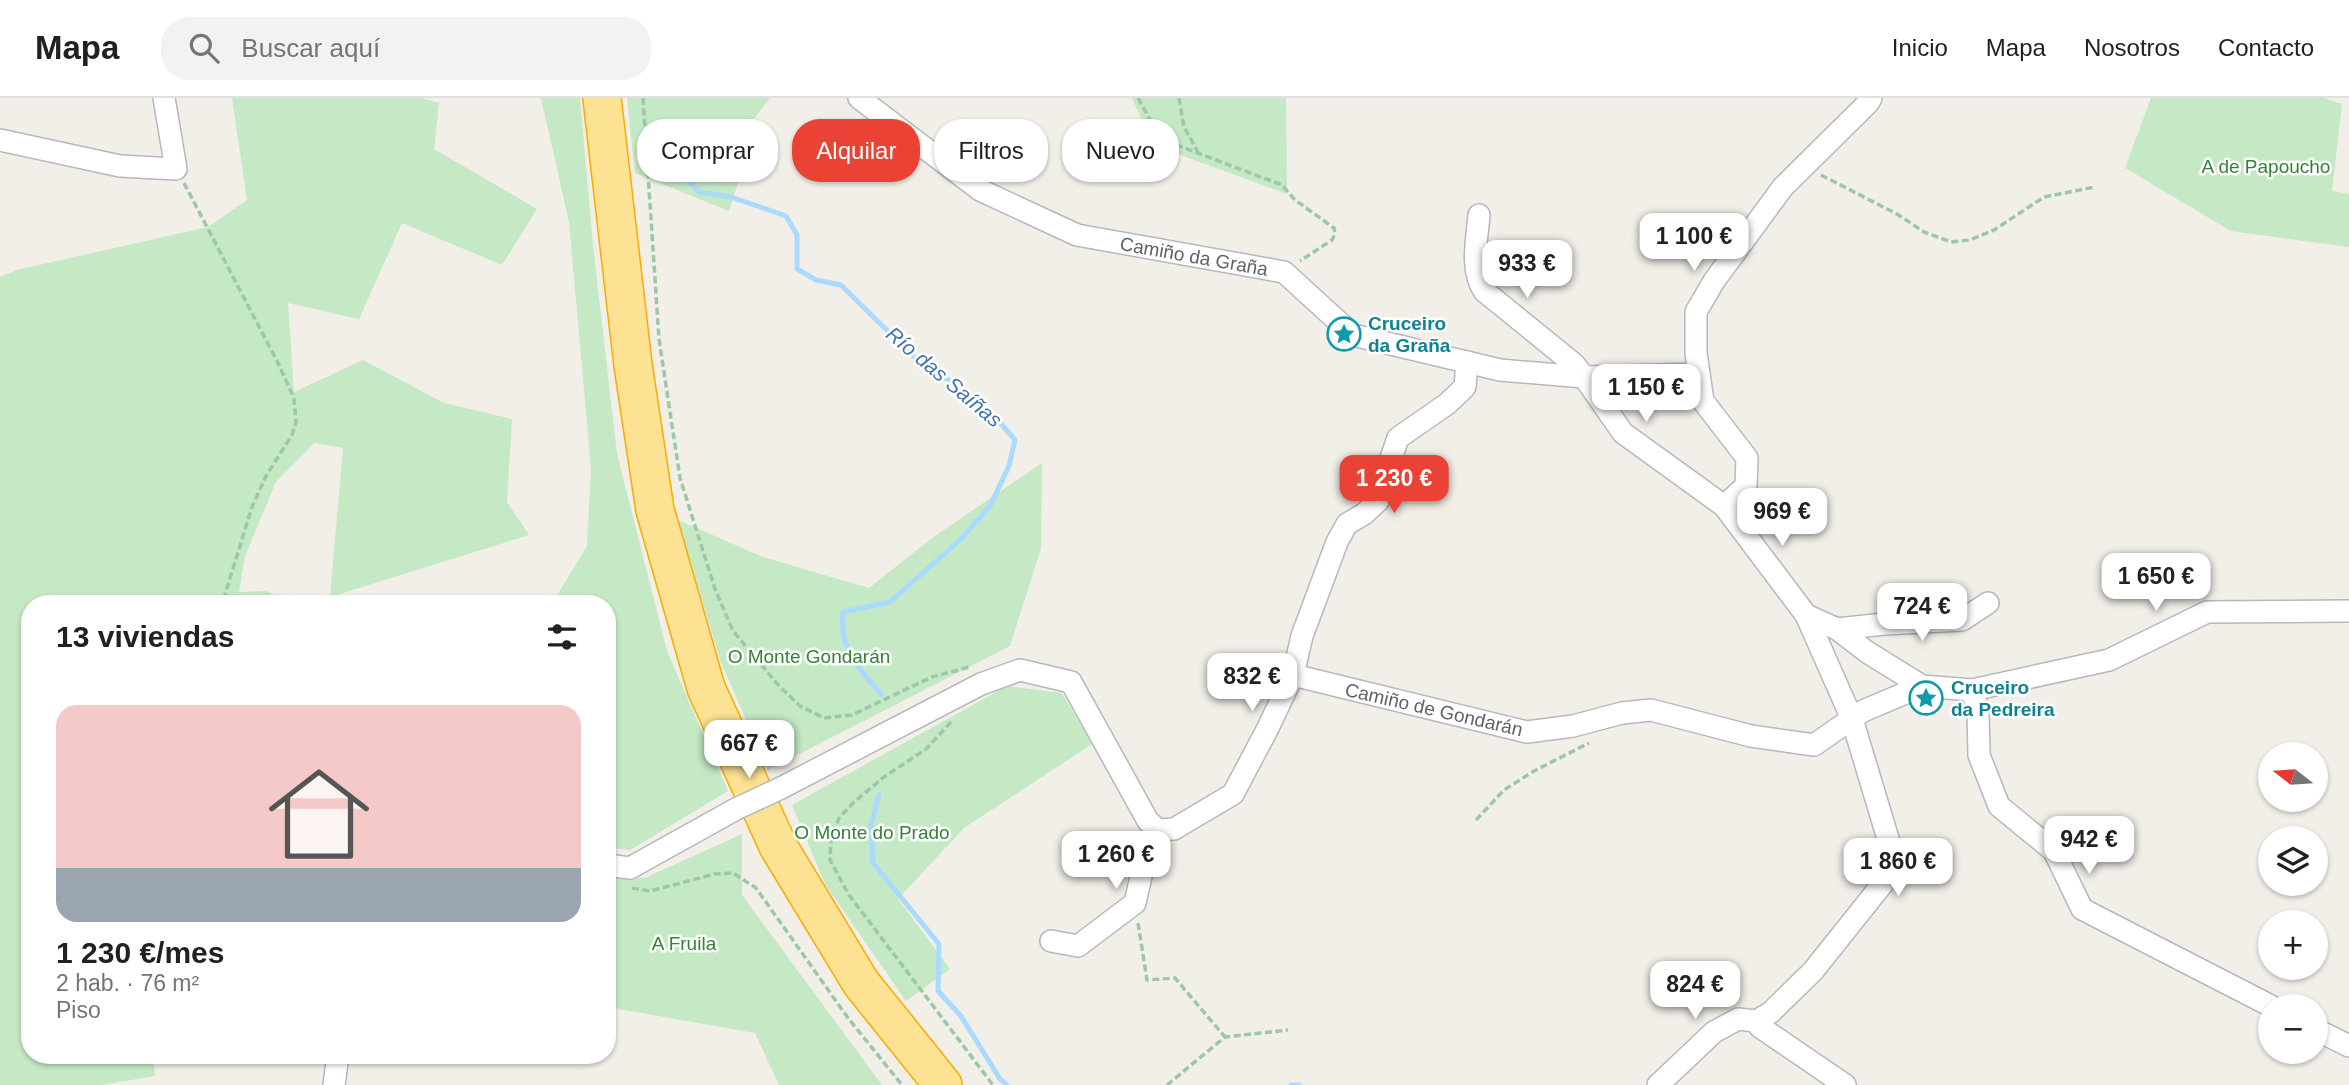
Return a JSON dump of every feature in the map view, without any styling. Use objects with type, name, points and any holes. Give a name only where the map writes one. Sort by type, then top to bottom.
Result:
[{"type":"highway","points":[[602,98],[633,365],[655,510],[706,688],[778,846],[861,983],[943,1085]]},
{"type":"street","points":[[0,140],[120,166],[176,169],[164,98]]},
{"type":"street","name":"Camiño da Graña","points":[[859,98],[980,190],[1077,235],[1284,272],[1353,335],[1500,370],[1584,377],[1699,374]]},
{"type":"street","points":[[1724,506],[1746,486],[1747,458],[1703,401],[1696,353],[1696,312],[1714,281],[1775,197],[1871,98]]},
{"type":"street","points":[[1479,215],[1476,263],[1478,282],[1484,291],[1574,364],[1623,433],[1724,506],[1806,615],[1852,719],[1889,842],[1884,882],[1813,971],[1770,1013],[1756,1021],[1738,1019],[1714,1032],[1658,1085]]},
{"type":"street","points":[[616,866],[630,868],[736,809],[981,684],[1020,670],[1071,682],[1148,821],[1158,830],[1174,829],[1233,794],[1293,675],[1302,636],[1337,542],[1348,524],[1378,502],[1398,438],[1447,404],[1465,387],[1467,362]]},
{"type":"street","points":[[1837,629],[1962,620],[1988,603]]},
{"type":"street","points":[[1806,615],[1837,629],[1867,652],[1922,686],[1972,690],[2109,660],[2207,612],[2349,611]]},
{"type":"street","name":"Camiño de Gondarán","points":[[1293,675],[1527,732],[1573,726],[1622,713],[1651,710],[1751,736],[1814,745],[1872,707],[1922,686]]},
{"type":"street","points":[[1972,690],[1978,711],[1979,755],[1999,806],[2054,851],[2082,908],[2258,999]]},
{"type":"street","points":[[1051,941],[1078,946],[1135,903],[1142,872],[1158,830]]},
{"type":"street","points":[[1756,1021],[1760,1027],[1845,1085]]},
{"type":"street","points":[[2328,1036],[2349,1046]]},
{"type":"street","points":[[334,1085],[337,1064]]},
{"type":"path","points":[[643,98],[644,119]]},
{"type":"path","points":[[1138,98],[1161,139],[1282,185],[1295,200],[1334,228],[1332,240],[1284,272]]},
{"type":"path","points":[[1179,98],[1184,127],[1198,152]]},
{"type":"path","points":[[1804,166],[1888,209],[1924,232],[1951,242],[1970,240],[1994,230],[2045,197],[2095,187]]},
{"type":"path","points":[[176,169],[273,352],[294,398],[296,422],[292,435],[266,476],[252,508],[225,595]]},
{"type":"path","points":[[648,182],[659,340],[680,478],[715,589],[733,631],[779,686],[800,706],[824,718],[852,715],[932,677],[978,665]]},
{"type":"path","points":[[966,692],[951,722],[926,748],[884,777],[839,818],[831,840],[830,860],[849,895],[993,1085]]},
{"type":"path","points":[[1476,820],[1504,790],[1594,740]]},
{"type":"path","points":[[628,887],[650,891],[715,874],[733,873],[757,888],[848,1018],[902,1085]]},
{"type":"path","points":[[1135,903],[1147,980],[1175,978],[1225,1037]]},
{"type":"path","points":[[1167,1085],[1225,1037],[1288,1030]]},
{"type":"green space","points":[[232,98],[422,98],[439,103],[434,149],[537,209],[502,265],[402,223],[359,319],[288,303],[294,392],[363,360],[444,403],[512,419],[507,502],[529,535],[330,595],[343,448],[314,443],[276,482],[245,556],[239,592],[267,591],[275,595],[21,595],[21,1064],[154,1064],[155,1076],[101,1085],[0,1085],[0,277],[17,270],[208,227],[247,200]]},
{"type":"green space","points":[[541,98],[580,98],[593,245],[617,454],[667,651],[728,791],[630,850],[616,848],[616,595],[557,595],[587,546],[591,468],[569,222]]},
{"type":"green space","points":[[627,98],[770,98],[754,119],[637,119],[637,174]]},
{"type":"green space","points":[[1132,98],[1286,98],[1287,194],[1179,155],[1179,119],[1141,119]]},
{"type":"green space","name":"A de Papoucho","points":[[2151,98],[2324,98],[2342,104],[2332,191],[2349,194],[2349,247],[2231,231],[2125,168]]},
{"type":"green space","points":[[657,182],[738,182],[729,211]]},
{"type":"green space","name":"O Monte Gondarán","points":[[1042,463],[1041,548],[1010,646],[768,770],[720,660],[678,520],[763,557],[869,588],[932,538]]},
{"type":"green space","name":"O Monte do Prado","points":[[1007,686],[1062,693],[1092,744],[964,828],[898,899],[950,969],[906,1001],[825,884],[792,805]]},
{"type":"green space","name":"A Fruila","points":[[742,834],[742,895],[882,1085],[779,1085],[755,1033],[616,1009],[616,877],[645,878]]},
{"type":"waterway","name":"Río das Saíñas","points":[[689,182],[699,192],[731,197],[786,216],[797,235],[797,269],[816,280],[841,285],[916,359],[956,385],[995,417],[1015,440],[1009,466],[990,506],[961,539],[890,602],[843,612],[847,648],[881,694]]},
{"type":"waterway","name":"Río das Saíñas","points":[[879,795],[871,825],[873,863],[939,944],[938,991],[961,1016],[1000,1079],[1007,1085]]},
{"type":"waterway","name":"Río das Saíñas","points":[[1291,1085],[1299,1085]]},
{"type":"place","name":"Cruceiro da Graña","points":[[1344,334]]},
{"type":"place","name":"Cruceiro da Pedreira","points":[[1926,698]]}]
